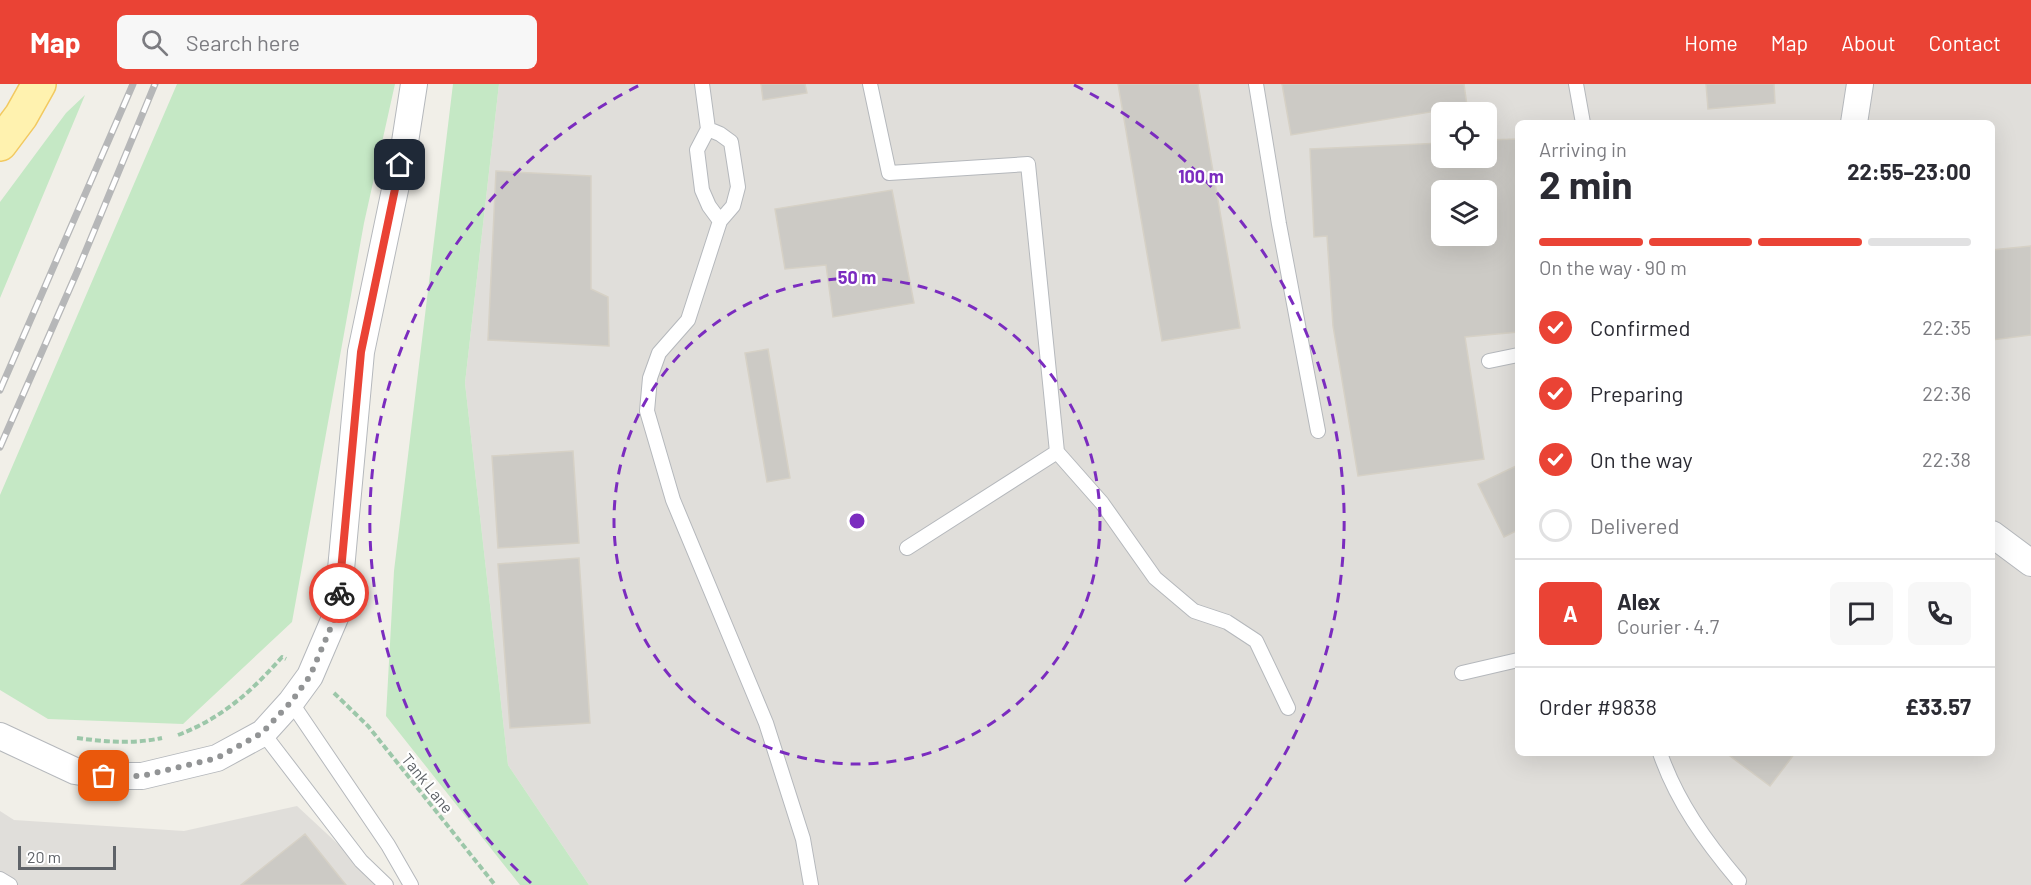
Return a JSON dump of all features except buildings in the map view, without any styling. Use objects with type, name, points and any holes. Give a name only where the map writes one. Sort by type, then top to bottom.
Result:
[{"type":"main road","points":[[0,144],[21,116],[39,84]]},
{"type":"street","points":[[0,736],[75,771],[104,776],[142,776],[217,758],[262,733],[291,702],[310,676],[337,613],[361,352],[405,142],[414,84]]},
{"type":"street","points":[[1854,120],[1860,84]]},
{"type":"street","points":[[1995,536],[2031,563]]},
{"type":"lane","points":[[702,84],[708,129],[697,150],[702,190],[709,206],[720,221]]},
{"type":"lane","points":[[870,84],[889,173],[1028,164],[1057,452],[1102,503],[1155,578],[1194,611],[1227,622],[1256,641],[1288,708]]},
{"type":"lane","points":[[1256,84],[1279,224],[1318,431]]},
{"type":"lane","points":[[1576,84],[1582,120]]},
{"type":"lane","points":[[708,129],[731,142],[738,187],[733,206],[720,221],[688,320],[659,353],[650,378],[647,411],[673,500],[766,723],[802,839],[811,885]]},
{"type":"lane","points":[[1489,361],[1515,356]]},
{"type":"lane","points":[[908,548],[1057,452]]},
{"type":"lane","points":[[1462,673],[1515,661]]},
{"type":"lane","points":[[291,702],[388,845],[411,885]]},
{"type":"lane","points":[[262,733],[361,861],[386,885]]},
{"type":"lane","points":[[1661,756],[1685,809],[1708,844],[1739,881]]},
{"type":"lane","points":[[0,879],[10,885]]},
{"type":"path","points":[[67,736],[115,742],[145,742],[179,734],[215,719],[235,704],[282,657]]},
{"type":"path","name":"Tank Lane","points":[[341,698],[368,726],[495,885]]},
{"type":"shaded area","points":[[499,84],[2031,84],[2031,885],[589,885],[508,765],[465,383]]},
{"type":"shaded area","points":[[297,806],[382,885],[0,885],[0,811],[14,820],[184,831]]},
{"type":"green space","points":[[177,84],[395,84],[364,223],[292,622],[183,724],[48,719],[0,690],[0,495]]},
{"type":"green space","points":[[453,84],[499,84],[465,383],[508,765],[589,885],[520,885],[386,716],[394,571]]},
{"type":"green space","points":[[85,95],[0,298],[0,202],[66,113]]},
{"type":"railway","points":[[0,390],[133,84]]},
{"type":"railway","points":[[0,447],[77,272],[155,84]]},
{"type":"way so far","points":[[104,776],[142,776],[217,758],[262,733],[291,702],[310,676],[337,613],[339,593]]},
{"type":"route","points":[[339,593],[361,352],[400,165]]}]
